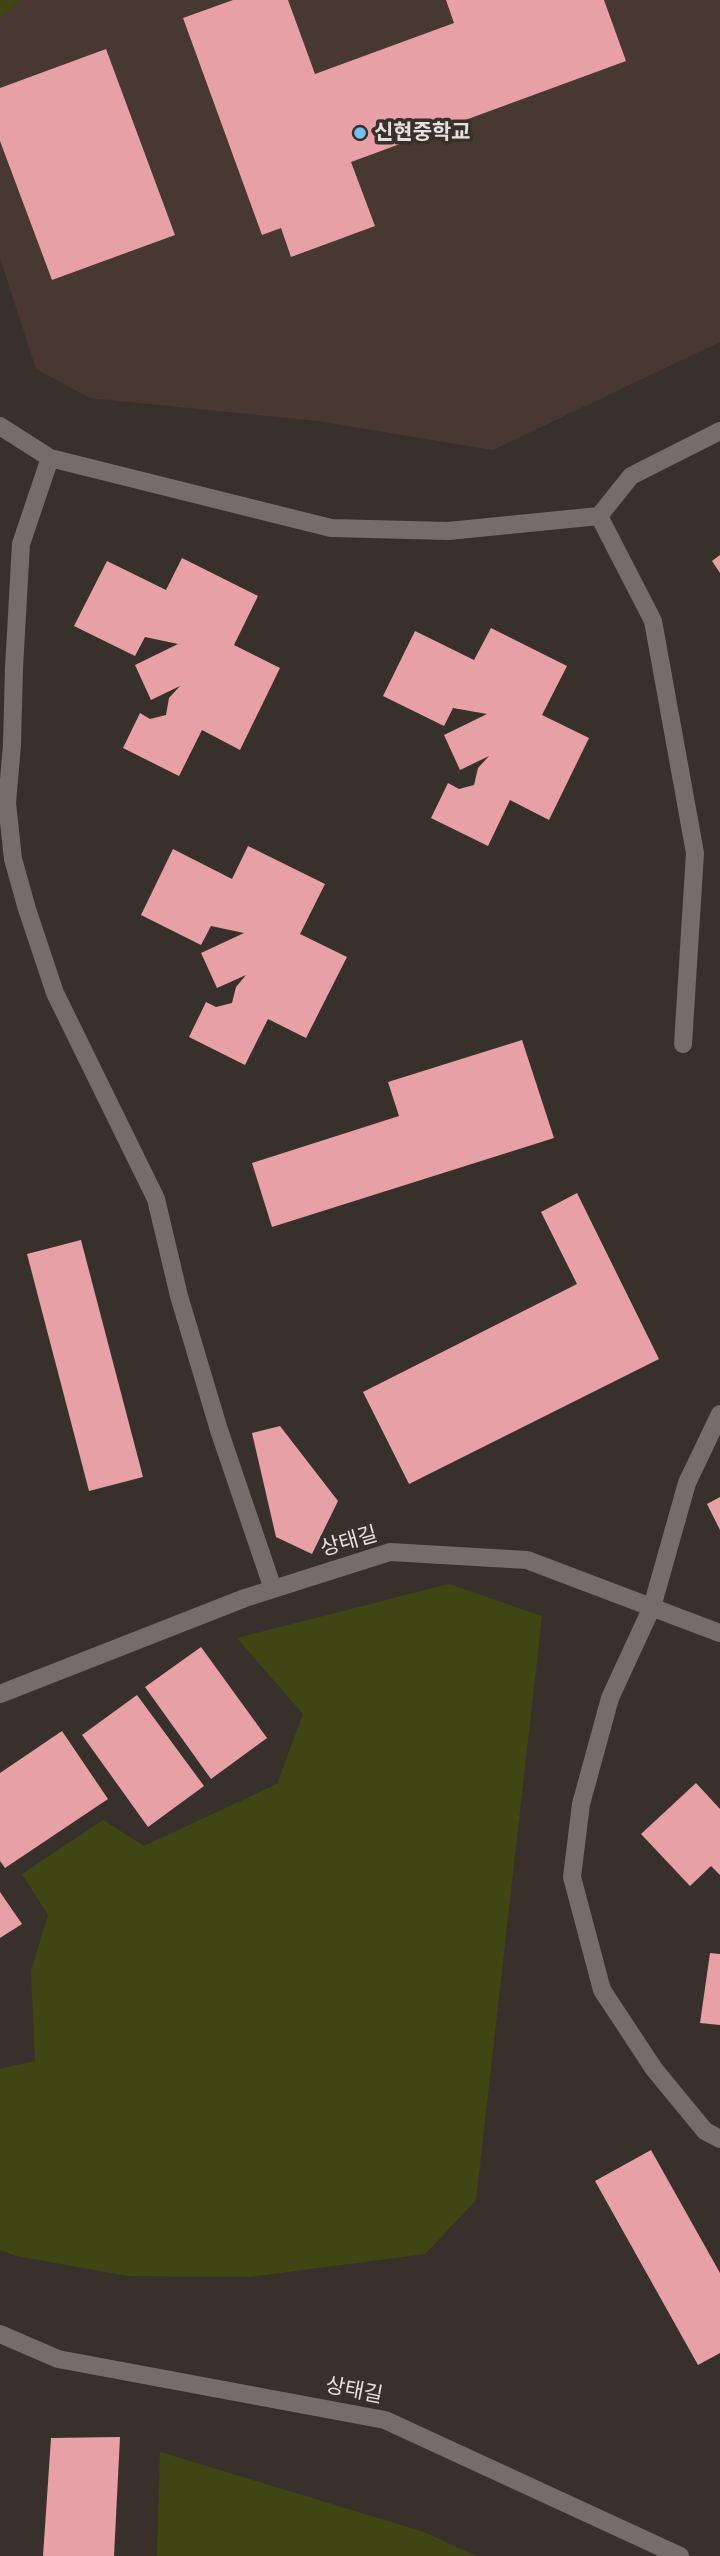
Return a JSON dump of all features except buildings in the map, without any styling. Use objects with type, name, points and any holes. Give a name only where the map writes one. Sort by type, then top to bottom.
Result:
[{"type":"street","points":[[0,426],[50,458],[331,528],[448,531],[599,516],[631,476],[720,431]]},
{"type":"street","points":[[50,458],[21,544],[7,803],[13,859],[55,993],[156,1199],[178,1296],[198,1363],[273,1589]]},
{"type":"street","points":[[599,516],[653,621],[695,853],[683,1044]]},
{"type":"street","points":[[720,1414],[687,1483],[652,1607],[610,1698],[581,1804],[572,1877],[602,1990],[654,2069],[705,2131],[720,2139]]},
{"type":"street","name":"상태길","points":[[0,1694],[245,1598],[390,1552],[527,1560],[720,1633]]},
{"type":"street","name":"상태길","points":[[0,2334],[58,2359],[385,2420],[680,2556]]},
{"type":"shaded area","name":"신현중학교","points":[[20,0],[720,0],[720,342],[493,450],[318,421],[90,398],[36,369],[0,258],[0,7]]},
{"type":"green space","points":[[0,0],[20,0],[0,18]]},
{"type":"green space","points":[[449,1584],[542,1616],[476,2200],[425,2254],[249,2277],[128,2276],[16,2256],[0,2250],[0,2069],[35,2061],[31,1971],[48,1915],[22,1874],[103,1820],[144,1846],[277,1784],[303,1714],[237,1638]]},
{"type":"green space","points":[[160,2452],[424,2532],[476,2556],[157,2556]]},
{"type":"place","name":"신현중학교","points":[[360,133]]}]
